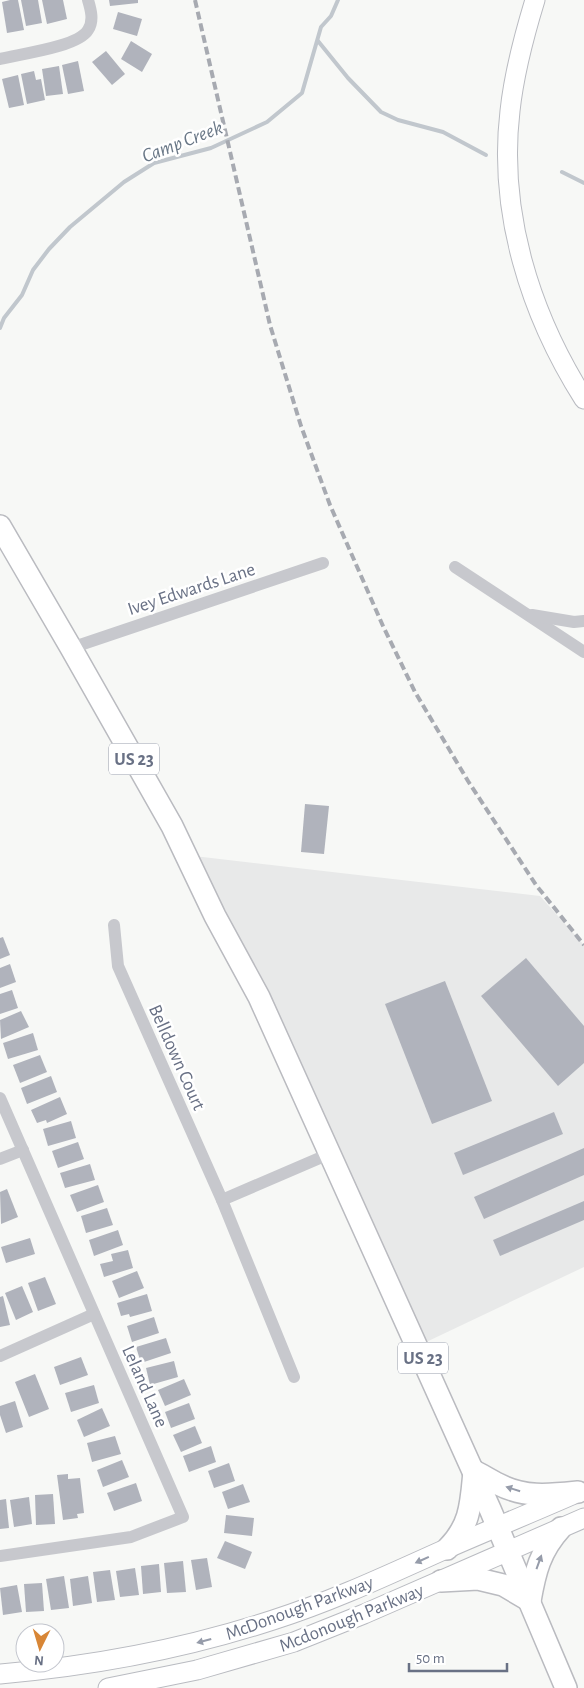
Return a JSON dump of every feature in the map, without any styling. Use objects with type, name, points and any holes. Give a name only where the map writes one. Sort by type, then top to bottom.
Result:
[{"type":"main road","name":"US 23","points":[[0,526],[172,826],[215,916],[259,996],[474,1471],[566,1688]]},
{"type":"main road","points":[[447,1549],[464,1528],[470,1512],[474,1471],[518,1492],[544,1496],[581,1491]]},
{"type":"main road","points":[[441,1581],[478,1579],[503,1585],[530,1601],[534,1577],[541,1556],[549,1541],[561,1528]]},
{"type":"street","points":[[0,59],[79,40],[90,25],[91,11],[88,0]]},
{"type":"street","points":[[535,0],[520,53],[510,111],[508,172],[510,198],[524,269],[534,302],[556,351],[584,399]]},
{"type":"street","name":"Ivey Edwards Lane","points":[[71,648],[322,563]]},
{"type":"street","points":[[455,567],[584,652]]},
{"type":"street","points":[[526,614],[574,622],[584,621]]},
{"type":"street","name":"Belldown Court","points":[[114,925],[118,966],[222,1200],[294,1377]]},
{"type":"street","name":"Leland Lane","points":[[0,1098],[183,1517],[131,1538],[0,1556]]},
{"type":"street","points":[[0,1159],[23,1150]]},
{"type":"street","points":[[222,1200],[329,1154]]},
{"type":"street","points":[[0,1356],[94,1314]]},
{"type":"street","name":"McDonough Parkway","points":[[0,1674],[66,1667],[184,1646],[275,1620],[336,1597],[581,1491]]},
{"type":"street","name":"Mcdonough Parkway","points":[[108,1688],[196,1670],[272,1649],[340,1624],[584,1518]]},
{"type":"shaded area","points":[[194,856],[540,896],[584,945],[584,1267],[422,1344]]},
{"type":"building","points":[[18,0],[24,30],[7,33],[2,2]]},
{"type":"building","points":[[21,0],[38,0],[42,23],[26,26]]},
{"type":"building","points":[[42,0],[63,0],[67,19],[47,24]]},
{"type":"building","points":[[109,0],[138,0],[138,3],[110,6]]},
{"type":"building","points":[[118,12],[142,19],[137,36],[113,29]]},
{"type":"building","points":[[131,41],[152,54],[142,72],[121,59]]},
{"type":"building","points":[[106,51],[125,74],[112,85],[92,62]]},
{"type":"building","points":[[78,61],[84,91],[68,94],[62,65]]},
{"type":"building","points":[[59,66],[63,94],[46,96],[42,69]]},
{"type":"building","points":[[34,71],[36,80],[41,79],[45,100],[27,104],[21,74]]},
{"type":"building","points":[[18,75],[24,105],[9,108],[2,79]]},
{"type":"building","points":[[305,804],[329,806],[324,854],[301,852]]},
{"type":"building","points":[[3,937],[10,955],[0,959],[0,938]]},
{"type":"building","points":[[526,958],[584,1026],[584,1063],[558,1086],[481,996]]},
{"type":"building","points":[[10,964],[16,982],[0,988],[0,968]]},
{"type":"building","points":[[445,981],[492,1101],[432,1124],[385,1004]]},
{"type":"building","points":[[12,990],[18,1008],[0,1014],[0,994]]},
{"type":"building","points":[[21,1011],[29,1027],[1,1039],[0,1020]]},
{"type":"building","points":[[33,1033],[38,1050],[8,1059],[3,1043]]},
{"type":"building","points":[[40,1055],[47,1072],[20,1083],[13,1065]]},
{"type":"building","points":[[51,1076],[57,1092],[27,1104],[21,1088]]},
{"type":"building","points":[[60,1097],[67,1114],[47,1123],[46,1120],[37,1123],[31,1110]]},
{"type":"building","points":[[554,1112],[563,1134],[463,1175],[454,1153]]},
{"type":"building","points":[[71,1121],[76,1138],[48,1146],[43,1129]]},
{"type":"building","points":[[78,1142],[84,1159],[58,1168],[52,1151]]},
{"type":"building","points":[[584,1148],[584,1175],[484,1219],[474,1197]]},
{"type":"building","points":[[90,1164],[95,1180],[65,1188],[60,1173]]},
{"type":"building","points":[[98,1185],[104,1202],[77,1212],[70,1195]]},
{"type":"building","points":[[7,1189],[18,1217],[1,1224],[0,1192]]},
{"type":"building","points":[[584,1201],[584,1220],[500,1256],[493,1240]]},
{"type":"building","points":[[107,1208],[113,1225],[86,1233],[81,1216]]},
{"type":"building","points":[[118,1230],[123,1245],[94,1256],[89,1240]]},
{"type":"building","points":[[30,1238],[35,1254],[6,1263],[1,1247]]},
{"type":"building","points":[[128,1250],[133,1268],[104,1277],[100,1264],[113,1261],[111,1254]]},
{"type":"building","points":[[137,1271],[144,1288],[119,1298],[112,1281]]},
{"type":"building","points":[[45,1277],[56,1304],[38,1311],[28,1283]]},
{"type":"building","points":[[22,1286],[33,1312],[16,1320],[5,1293]]},
{"type":"building","points":[[147,1294],[152,1311],[130,1317],[129,1314],[121,1316],[117,1303]]},
{"type":"building","points":[[3,1296],[10,1325],[0,1327],[0,1297]]},
{"type":"building","points":[[154,1317],[159,1333],[132,1342],[127,1326]]},
{"type":"building","points":[[166,1338],[171,1353],[141,1363],[136,1347]]},
{"type":"building","points":[[81,1357],[88,1375],[60,1385],[54,1367]]},
{"type":"building","points":[[174,1361],[178,1377],[150,1385],[146,1368]]},
{"type":"building","points":[[35,1374],[49,1409],[29,1417],[15,1382]]},
{"type":"building","points":[[184,1379],[191,1395],[165,1406],[158,1390]]},
{"type":"building","points":[[94,1385],[99,1403],[71,1412],[65,1393]]},
{"type":"building","points":[[15,1401],[23,1427],[6,1433],[0,1415],[0,1406]]},
{"type":"building","points":[[189,1403],[195,1419],[171,1428],[165,1412]]},
{"type":"building","points":[[102,1408],[110,1426],[84,1437],[77,1420]]},
{"type":"building","points":[[195,1426],[202,1443],[181,1452],[173,1435]]},
{"type":"building","points":[[115,1436],[121,1454],[92,1462],[87,1443]]},
{"type":"building","points":[[211,1446],[216,1462],[189,1472],[183,1456]]},
{"type":"building","points":[[122,1460],[129,1477],[103,1487],[97,1470]]},
{"type":"building","points":[[229,1463],[235,1481],[214,1488],[208,1471]]},
{"type":"building","points":[[68,1474],[68,1479],[80,1478],[84,1513],[77,1514],[78,1518],[63,1520],[57,1475]]},
{"type":"building","points":[[136,1483],[142,1501],[114,1511],[107,1493]]},
{"type":"building","points":[[243,1484],[250,1502],[228,1509],[222,1492]]},
{"type":"building","points":[[53,1494],[55,1524],[36,1525],[35,1495]]},
{"type":"building","points":[[29,1497],[32,1524],[14,1527],[10,1500]]},
{"type":"building","points":[[6,1499],[9,1528],[0,1529],[0,1500]]},
{"type":"building","points":[[226,1515],[254,1518],[252,1536],[224,1533]]},
{"type":"building","points":[[225,1541],[252,1552],[245,1569],[217,1558]]},
{"type":"building","points":[[207,1558],[212,1587],[196,1590],[191,1560]]},
{"type":"building","points":[[183,1561],[186,1592],[167,1593],[164,1563]]},
{"type":"building","points":[[159,1564],[161,1592],[143,1594],[141,1566]]},
{"type":"building","points":[[135,1568],[139,1595],[120,1597],[116,1571]]},
{"type":"building","points":[[110,1570],[115,1600],[97,1602],[93,1572]]},
{"type":"building","points":[[64,1576],[69,1608],[51,1610],[46,1579]]},
{"type":"building","points":[[88,1576],[92,1603],[73,1606],[70,1579]]},
{"type":"building","points":[[42,1583],[44,1611],[26,1612],[24,1584]]},
{"type":"building","points":[[17,1585],[22,1612],[3,1615],[0,1588]]},
{"type":"waterway","name":"Camp Creek","points":[[0,328],[4,318],[22,295],[33,270],[49,249],[70,227],[124,182],[154,163],[211,148],[267,122],[302,93],[321,27],[331,16],[338,0]]},
{"type":"waterway","points":[[318,41],[348,78],[381,112],[398,120],[443,132],[486,155]]},
{"type":"waterway","points":[[562,172],[584,183]]},
{"type":"railway","points":[[195,0],[270,325],[301,426],[330,505],[383,626],[415,692],[468,781],[536,885],[584,945]]}]
